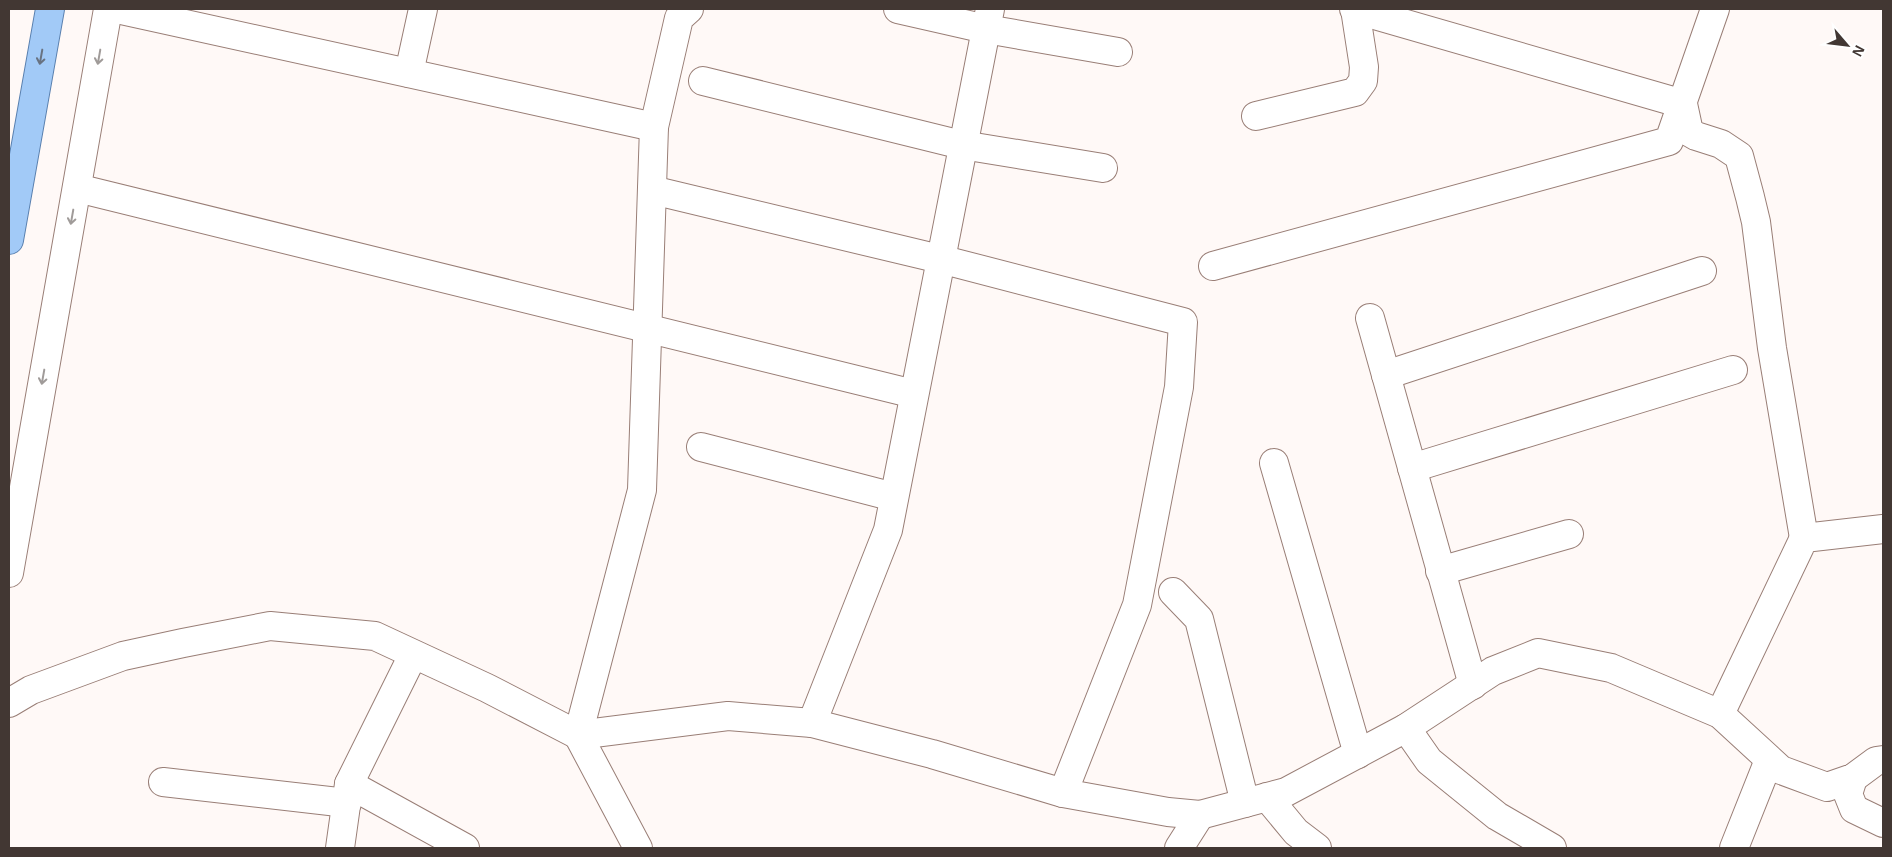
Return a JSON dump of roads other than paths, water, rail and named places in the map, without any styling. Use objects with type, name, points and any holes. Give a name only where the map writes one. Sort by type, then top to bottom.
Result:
[{"type":"main road","points":[[9,240],[50,9]]},
{"type":"street","points":[[9,573],[16,493],[76,188],[108,9]]},
{"type":"street","points":[[117,9],[654,127]]},
{"type":"street","points":[[409,73],[423,9]]},
{"type":"street","points":[[638,848],[578,735],[642,490],[654,127],[679,18],[689,9]]},
{"type":"street","points":[[898,9],[988,19],[1118,52]]},
{"type":"street","points":[[1256,116],[1355,92],[1363,81],[1364,67],[1355,9],[1683,104]]},
{"type":"street","points":[[1213,266],[1669,141],[1715,9]]},
{"type":"street","points":[[812,723],[888,530],[988,19]]},
{"type":"street","points":[[703,81],[962,145],[1103,168]]},
{"type":"street","points":[[1683,104],[1690,132],[1696,136],[1721,144],[1739,156],[1756,222],[1772,348],[1804,538],[1720,714]]},
{"type":"street","points":[[76,188],[914,394]]},
{"type":"street","points":[[652,190],[940,259],[1184,322],[1179,387],[1137,605],[1063,793]]},
{"type":"street","points":[[1386,375],[1702,271]]},
{"type":"street","points":[[1370,318],[1472,685]]},
{"type":"street","points":[[1412,468],[1733,370]]},
{"type":"street","points":[[701,447],[894,497]]},
{"type":"street","points":[[1274,463],[1358,754]]},
{"type":"street","points":[[1804,538],[1883,529]]},
{"type":"street","points":[[1440,571],[1569,534]]},
{"type":"street","points":[[1173,592],[1199,619],[1256,800],[1317,848]]},
{"type":"street","points":[[9,703],[31,690],[124,656],[270,626],[374,636],[487,688],[578,735],[728,716],[812,723],[932,754],[1063,793],[1168,812],[1200,815],[1286,792],[1406,728],[1493,671],[1538,653],[1611,668],[1720,714],[1781,770],[1827,787],[1853,778],[1876,761],[1883,760]]},
{"type":"street","points":[[340,848],[348,794],[413,654]]},
{"type":"street","points":[[1406,728],[1429,761],[1498,816],[1552,848]]},
{"type":"street","points":[[1734,848],[1769,760]]},
{"type":"street","points":[[1853,778],[1848,794],[1854,809],[1883,823]]},
{"type":"street","points":[[163,782],[348,794],[465,848]]},
{"type":"street","points":[[1179,848],[1200,815]]}]
